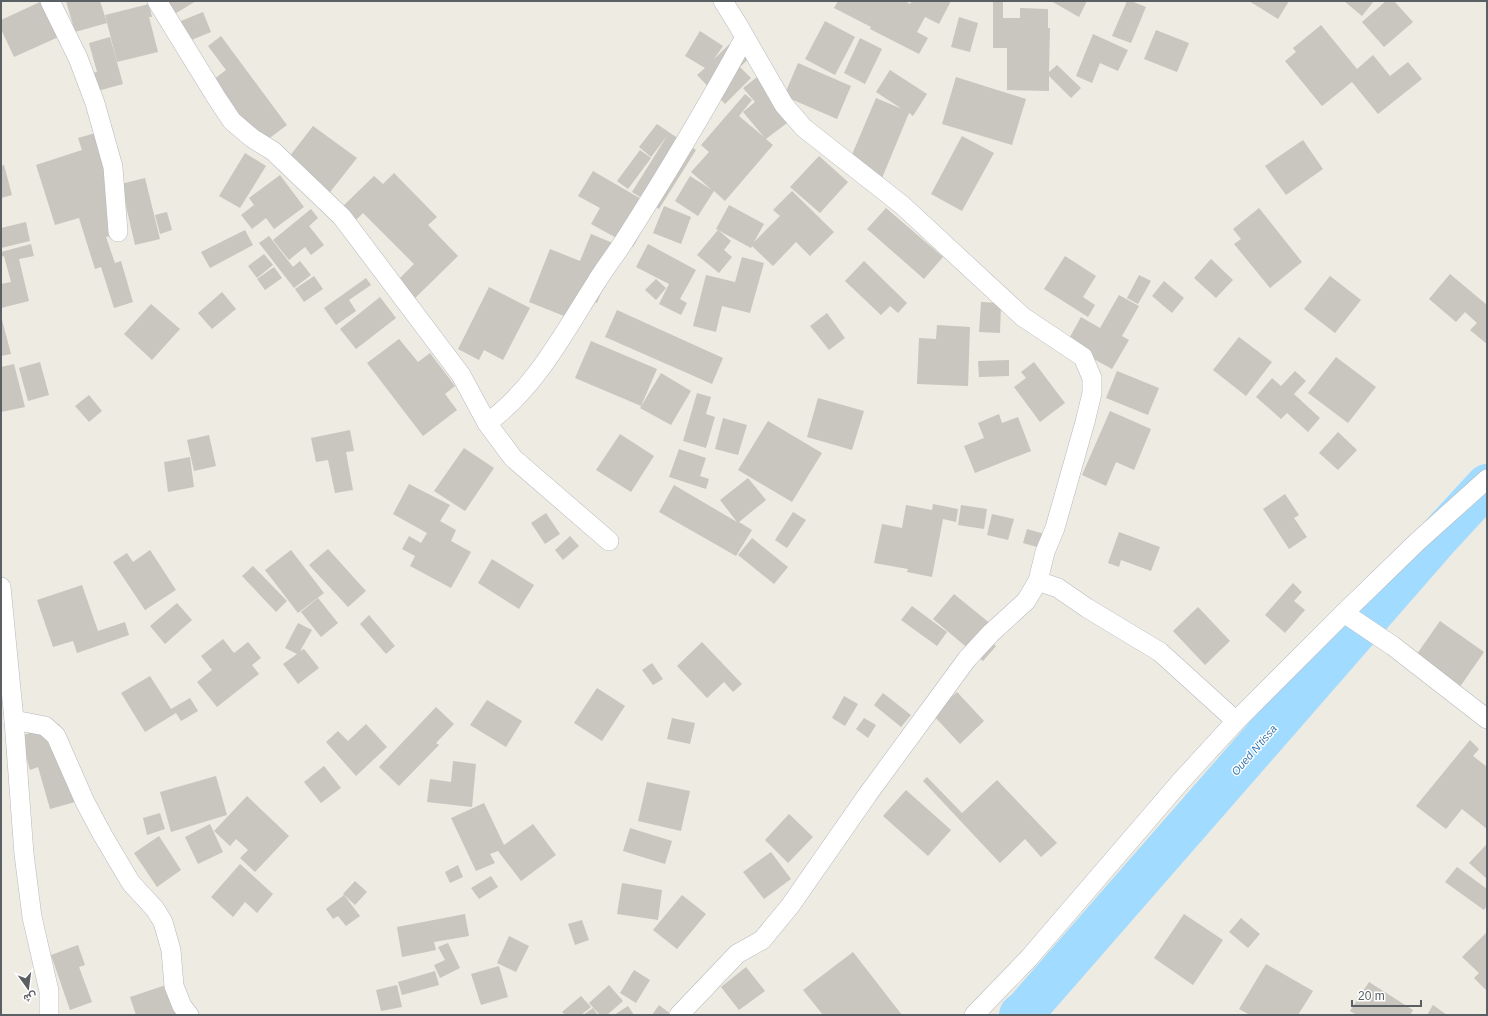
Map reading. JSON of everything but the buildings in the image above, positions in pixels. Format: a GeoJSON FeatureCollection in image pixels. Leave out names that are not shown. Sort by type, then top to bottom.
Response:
{"type":"FeatureCollection","features":[{"type":"Feature","properties":{"kind":"street"},"geometry":{"type":"LineString","coordinates":[[50,1],[78,58],[95,104],[113,167],[118,232]]}},
{"type":"Feature","properties":{"kind":"street"},"geometry":{"type":"LineString","coordinates":[[157,1],[232,121],[252,138],[273,151],[342,217],[461,375],[486,423],[513,458],[609,541]]}},
{"type":"Feature","properties":{"kind":"street"},"geometry":{"type":"LineString","coordinates":[[680,1015],[737,954],[762,940],[771,931],[910,735],[967,658],[991,633],[1026,601],[1038,581],[1045,552],[1055,528],[1081,438],[1092,393],[1092,378],[1082,357],[1022,317],[902,205],[804,128],[784,105],[723,1]]}},
{"type":"Feature","properties":{"kind":"street"},"geometry":{"type":"LineString","coordinates":[[486,423],[513,402],[524,390],[562,337],[663,179],[717,88],[744,37]]}},
{"type":"Feature","properties":{"kind":"street"},"geometry":{"type":"LineString","coordinates":[[974,1015],[1029,958],[1182,781],[1236,721],[1417,542],[1487,478]]}},
{"type":"Feature","properties":{"kind":"street"},"geometry":{"type":"LineString","coordinates":[[1038,581],[1058,588],[1087,608],[1160,652],[1236,721]]}},
{"type":"Feature","properties":{"kind":"street"},"geometry":{"type":"LineString","coordinates":[[1,587],[14,720],[24,854],[32,918],[49,991],[49,1015]]}},
{"type":"Feature","properties":{"kind":"street"},"geometry":{"type":"LineString","coordinates":[[1344,613],[1393,646],[1487,719]]}},
{"type":"Feature","properties":{"kind":"street"},"geometry":{"type":"LineString","coordinates":[[14,720],[45,726],[56,736],[85,802],[102,834],[132,883],[163,922],[171,950],[174,986],[182,1006],[189,1015]]}},
{"type":"Feature","properties":{"kind":"waterway","name":"Oued N'tissa"},"geometry":{"type":"LineString","coordinates":[[1020,1015],[1026,1010],[1438,538],[1487,485]]}}]}
